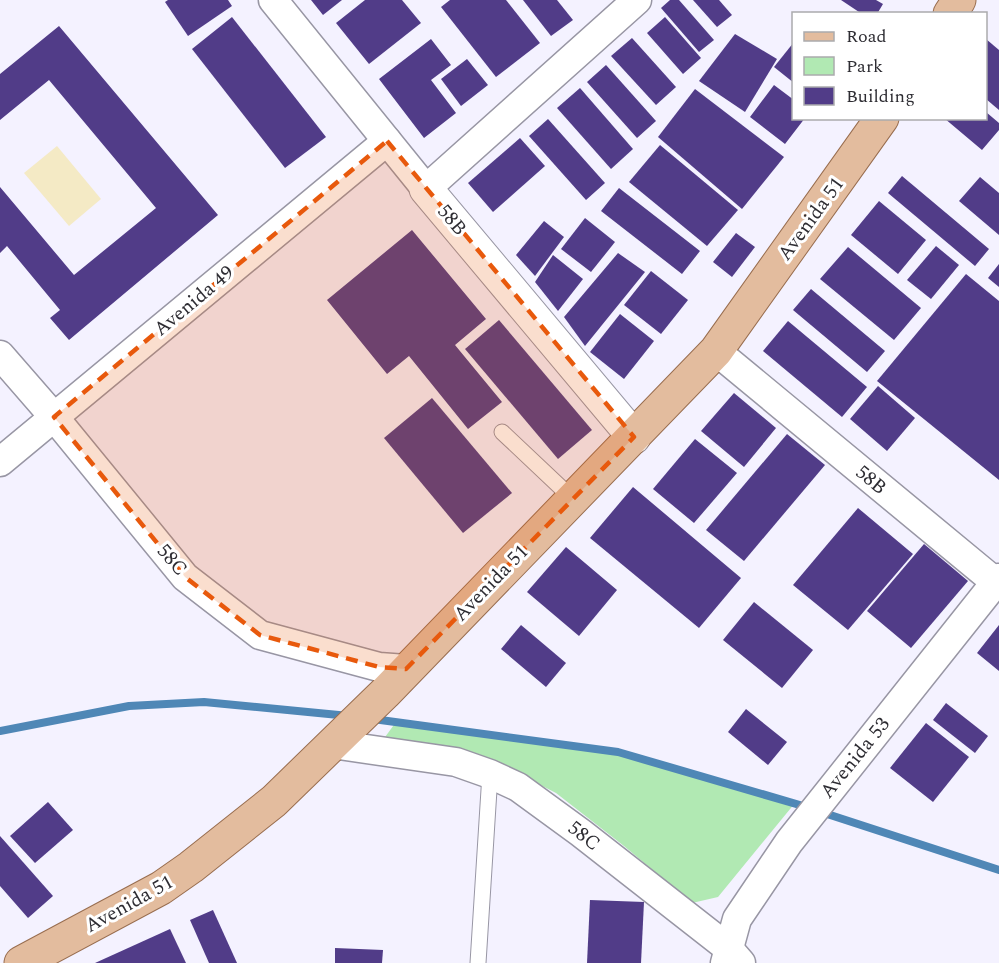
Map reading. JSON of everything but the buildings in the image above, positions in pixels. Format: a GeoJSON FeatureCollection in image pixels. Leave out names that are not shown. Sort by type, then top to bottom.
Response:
{"type":"FeatureCollection","features":[{"type":"Feature","properties":{"kind":"main road","name":"Avenida 51"},"geometry":{"type":"LineString","coordinates":[[21,963],[162,888],[191,867],[274,801],[385,693],[716,351],[881,120]]}},
{"type":"Feature","properties":{"kind":"street","name":"58B"},"geometry":{"type":"LineString","coordinates":[[273,0],[426,189],[634,437]]}},
{"type":"Feature","properties":{"kind":"street"},"geometry":{"type":"LineString","coordinates":[[426,189],[638,0]]}},
{"type":"Feature","properties":{"kind":"street","name":"Avenida 49"},"geometry":{"type":"LineString","coordinates":[[0,462],[387,141]]}},
{"type":"Feature","properties":{"kind":"street","name":"58B"},"geometry":{"type":"LineString","coordinates":[[716,351],[998,582]]}},
{"type":"Feature","properties":{"kind":"street","name":"58C"},"geometry":{"type":"LineString","coordinates":[[0,355],[185,577],[260,635],[379,667],[406,669]]}},
{"type":"Feature","properties":{"kind":"street","name":"Avenida 53"},"geometry":{"type":"LineString","coordinates":[[732,958],[737,919],[789,842],[826,793],[998,582]]}},
{"type":"Feature","properties":{"kind":"street","name":"58C"},"geometry":{"type":"LineString","coordinates":[[332,744],[456,762],[490,774],[518,788],[547,807],[732,958]]}},
{"type":"Feature","properties":{"kind":"lane"},"geometry":{"type":"LineString","coordinates":[[502,432],[573,499]]}},
{"type":"Feature","properties":{"kind":"lane"},"geometry":{"type":"LineString","coordinates":[[478,963],[490,774]]}},
{"type":"Feature","properties":{"kind":"highlighted area"},"geometry":{"type":"Polygon","coordinates":[[[387,141],[634,437],[406,669],[379,667],[260,635],[185,577],[54,417],[387,141]]]}},
{"type":"Feature","properties":{"kind":"green space"},"geometry":{"type":"Polygon","coordinates":[[[396,722],[618,752],[795,803],[718,897],[692,903],[556,793],[521,775],[380,744],[396,722]]]}},
{"type":"Feature","properties":{"kind":"sand"},"geometry":{"type":"Polygon","coordinates":[[[57,146],[101,199],[69,226],[24,173],[57,146]]]}},
{"type":"Feature","properties":{"kind":"waterway"},"geometry":{"type":"LineString","coordinates":[[0,731],[129,706],[204,702],[349,716]]}},
{"type":"Feature","properties":{"kind":"waterway"},"geometry":{"type":"LineString","coordinates":[[373,719],[618,752],[810,808]]}},
{"type":"Feature","properties":{"kind":"waterway"},"geometry":{"type":"LineString","coordinates":[[821,812],[999,870]]}}]}
